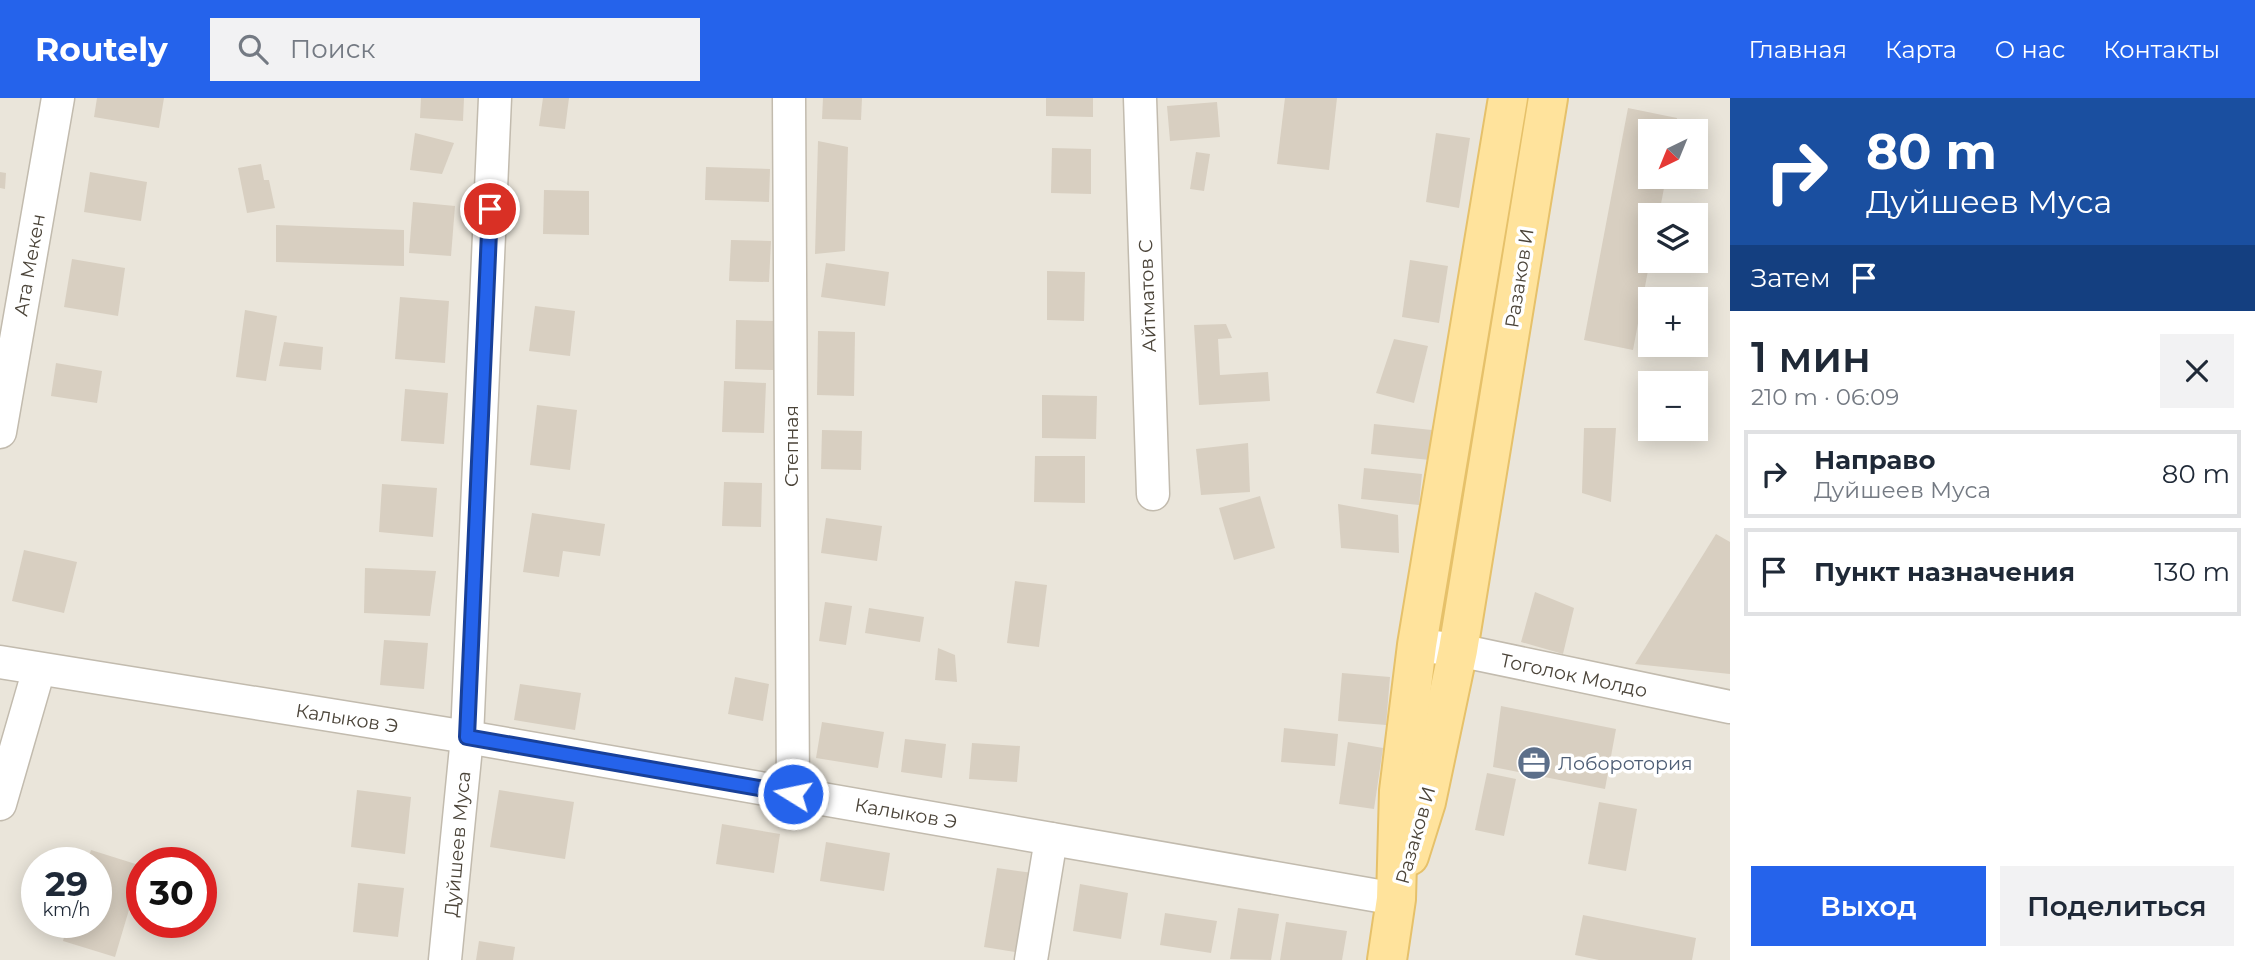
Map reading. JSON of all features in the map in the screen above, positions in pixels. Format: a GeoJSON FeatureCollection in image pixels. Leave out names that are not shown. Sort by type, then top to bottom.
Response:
{"type":"FeatureCollection","features":[{"type":"Feature","properties":{"kind":"main road","name":"Разаков И"},"geometry":{"type":"LineString","coordinates":[[1396,898],[1399,791],[1417,645],[1508,98]]}},
{"type":"Feature","properties":{"kind":"main road","name":"Разаков И"},"geometry":{"type":"LineString","coordinates":[[1396,898],[1426,802],[1458,650],[1548,98]]}},
{"type":"Feature","properties":{"kind":"main road"},"geometry":{"type":"LineString","coordinates":[[1387,960],[1396,898]]}},
{"type":"Feature","properties":{"kind":"street","name":"Ата Мекен"},"geometry":{"type":"LineString","coordinates":[[0,432],[58,98]]}},
{"type":"Feature","properties":{"kind":"street","name":"Дуйшеев Муса"},"geometry":{"type":"LineString","coordinates":[[445,960],[467,737],[495,98]]}},
{"type":"Feature","properties":{"kind":"street","name":"Степная"},"geometry":{"type":"LineString","coordinates":[[789,98],[793,794]]}},
{"type":"Feature","properties":{"kind":"street","name":"Айтматов С"},"geometry":{"type":"LineString","coordinates":[[1140,98],[1153,494]]}},
{"type":"Feature","properties":{"kind":"street","name":"Тоголок Молдо"},"geometry":{"type":"LineString","coordinates":[[1417,645],[1458,650],[1730,707]]}},
{"type":"Feature","properties":{"kind":"street","name":"Калыков Э"},"geometry":{"type":"LineString","coordinates":[[0,662],[467,737],[1396,898]]}},
{"type":"Feature","properties":{"kind":"street"},"geometry":{"type":"LineString","coordinates":[[0,804],[39,669]]}},
{"type":"Feature","properties":{"kind":"street"},"geometry":{"type":"LineString","coordinates":[[1031,960],[1051,839]]}},
{"type":"Feature","properties":{"kind":"shaded area"},"geometry":{"type":"Polygon","coordinates":[[[0,98],[1730,98],[1730,960],[0,960],[0,98]]]}},
{"type":"Feature","properties":{"kind":"building"},"geometry":{"type":"Polygon","coordinates":[[[97,98],[164,98],[159,128],[94,117],[97,98]]]}},
{"type":"Feature","properties":{"kind":"building"},"geometry":{"type":"Polygon","coordinates":[[[421,98],[464,98],[463,121],[420,118],[421,98]]]}},
{"type":"Feature","properties":{"kind":"building"},"geometry":{"type":"Polygon","coordinates":[[[543,98],[569,98],[565,129],[539,126],[543,98]]]}},
{"type":"Feature","properties":{"kind":"building"},"geometry":{"type":"Polygon","coordinates":[[[823,98],[862,98],[861,120],[822,119],[823,98]]]}},
{"type":"Feature","properties":{"kind":"building"},"geometry":{"type":"Polygon","coordinates":[[[1046,98],[1093,98],[1093,117],[1046,116],[1046,98]]]}},
{"type":"Feature","properties":{"kind":"building"},"geometry":{"type":"Polygon","coordinates":[[[1285,98],[1337,98],[1329,170],[1277,164],[1285,98]]]}},
{"type":"Feature","properties":{"kind":"building"},"geometry":{"type":"Polygon","coordinates":[[[1217,102],[1220,137],[1170,141],[1167,106],[1217,102]]]}},
{"type":"Feature","properties":{"kind":"building"},"geometry":{"type":"Polygon","coordinates":[[[1628,108],[1677,118],[1638,119],[1638,189],[1664,189],[1661,203],[1638,203],[1638,273],[1648,273],[1645,287],[1638,287],[1638,324],[1633,350],[1584,340],[1628,108]]]}},
{"type":"Feature","properties":{"kind":"building"},"geometry":{"type":"Polygon","coordinates":[[[415,133],[454,143],[442,174],[410,170],[415,133]]]}},
{"type":"Feature","properties":{"kind":"building"},"geometry":{"type":"Polygon","coordinates":[[[1436,133],[1470,138],[1459,208],[1426,202],[1436,133]]]}},
{"type":"Feature","properties":{"kind":"building"},"geometry":{"type":"Polygon","coordinates":[[[818,141],[848,147],[845,251],[815,254],[818,141]]]}},
{"type":"Feature","properties":{"kind":"building"},"geometry":{"type":"Polygon","coordinates":[[[1052,148],[1091,149],[1091,194],[1051,193],[1052,148]]]}},
{"type":"Feature","properties":{"kind":"building"},"geometry":{"type":"Polygon","coordinates":[[[1196,152],[1210,154],[1204,191],[1190,189],[1196,152]]]}},
{"type":"Feature","properties":{"kind":"building"},"geometry":{"type":"Polygon","coordinates":[[[261,164],[264,180],[269,180],[275,208],[247,213],[238,168],[261,164]]]}},
{"type":"Feature","properties":{"kind":"building"},"geometry":{"type":"Polygon","coordinates":[[[706,167],[770,169],[769,202],[705,200],[706,167]]]}},
{"type":"Feature","properties":{"kind":"building"},"geometry":{"type":"Polygon","coordinates":[[[0,172],[6,173],[5,189],[0,188],[0,172]]]}},
{"type":"Feature","properties":{"kind":"building"},"geometry":{"type":"Polygon","coordinates":[[[90,172],[147,182],[141,221],[84,212],[90,172]]]}},
{"type":"Feature","properties":{"kind":"building"},"geometry":{"type":"Polygon","coordinates":[[[544,190],[589,191],[589,235],[543,234],[544,190]]]}},
{"type":"Feature","properties":{"kind":"building"},"geometry":{"type":"Polygon","coordinates":[[[413,202],[455,206],[451,256],[409,253],[413,202]]]}},
{"type":"Feature","properties":{"kind":"building"},"geometry":{"type":"Polygon","coordinates":[[[276,225],[404,230],[404,266],[276,262],[276,225]]]}},
{"type":"Feature","properties":{"kind":"building"},"geometry":{"type":"Polygon","coordinates":[[[731,240],[771,241],[769,282],[729,281],[731,240]]]}},
{"type":"Feature","properties":{"kind":"building"},"geometry":{"type":"Polygon","coordinates":[[[72,259],[125,268],[118,316],[64,307],[72,259]]]}},
{"type":"Feature","properties":{"kind":"building"},"geometry":{"type":"Polygon","coordinates":[[[1410,260],[1448,266],[1439,323],[1402,317],[1410,260]]]}},
{"type":"Feature","properties":{"kind":"building"},"geometry":{"type":"Polygon","coordinates":[[[826,263],[889,272],[885,306],[821,297],[826,263]]]}},
{"type":"Feature","properties":{"kind":"building"},"geometry":{"type":"Polygon","coordinates":[[[1047,271],[1085,272],[1084,321],[1047,320],[1047,271]]]}},
{"type":"Feature","properties":{"kind":"building"},"geometry":{"type":"Polygon","coordinates":[[[400,297],[449,301],[445,363],[395,359],[400,297]]]}},
{"type":"Feature","properties":{"kind":"building"},"geometry":{"type":"Polygon","coordinates":[[[535,306],[575,311],[570,356],[529,351],[535,306]]]}},
{"type":"Feature","properties":{"kind":"building"},"geometry":{"type":"Polygon","coordinates":[[[245,310],[277,316],[266,381],[236,377],[245,310]]]}},
{"type":"Feature","properties":{"kind":"building"},"geometry":{"type":"Polygon","coordinates":[[[736,320],[775,321],[773,370],[735,369],[736,320]]]}},
{"type":"Feature","properties":{"kind":"building"},"geometry":{"type":"Polygon","coordinates":[[[1226,324],[1232,338],[1218,339],[1220,375],[1268,372],[1270,401],[1199,405],[1194,325],[1226,324]]]}},
{"type":"Feature","properties":{"kind":"building"},"geometry":{"type":"Polygon","coordinates":[[[818,331],[855,332],[854,396],[817,395],[818,331]]]}},
{"type":"Feature","properties":{"kind":"building"},"geometry":{"type":"Polygon","coordinates":[[[1394,339],[1428,346],[1414,403],[1376,393],[1394,339]]]}},
{"type":"Feature","properties":{"kind":"building"},"geometry":{"type":"Polygon","coordinates":[[[284,342],[323,347],[321,370],[279,366],[284,342]]]}},
{"type":"Feature","properties":{"kind":"building"},"geometry":{"type":"Polygon","coordinates":[[[56,363],[102,371],[97,403],[51,396],[56,363]]]}},
{"type":"Feature","properties":{"kind":"building"},"geometry":{"type":"Polygon","coordinates":[[[724,381],[766,383],[764,433],[722,432],[724,381]]]}},
{"type":"Feature","properties":{"kind":"building"},"geometry":{"type":"Polygon","coordinates":[[[405,389],[448,393],[444,444],[401,441],[405,389]]]}},
{"type":"Feature","properties":{"kind":"building"},"geometry":{"type":"Polygon","coordinates":[[[1042,395],[1097,396],[1096,439],[1042,438],[1042,395]]]}},
{"type":"Feature","properties":{"kind":"building"},"geometry":{"type":"Polygon","coordinates":[[[537,405],[577,410],[570,470],[530,465],[537,405]]]}},
{"type":"Feature","properties":{"kind":"building"},"geometry":{"type":"Polygon","coordinates":[[[1374,424],[1432,430],[1430,460],[1371,454],[1374,424]]]}},
{"type":"Feature","properties":{"kind":"building"},"geometry":{"type":"Polygon","coordinates":[[[1584,428],[1616,428],[1611,502],[1582,493],[1584,428]]]}},
{"type":"Feature","properties":{"kind":"building"},"geometry":{"type":"Polygon","coordinates":[[[822,430],[862,431],[861,470],[821,469],[822,430]]]}},
{"type":"Feature","properties":{"kind":"building"},"geometry":{"type":"Polygon","coordinates":[[[1248,443],[1250,492],[1201,495],[1196,449],[1248,443]]]}},
{"type":"Feature","properties":{"kind":"building"},"geometry":{"type":"Polygon","coordinates":[[[1035,456],[1085,456],[1085,503],[1034,502],[1035,456]]]}},
{"type":"Feature","properties":{"kind":"building"},"geometry":{"type":"Polygon","coordinates":[[[1364,468],[1422,474],[1419,505],[1361,499],[1364,468]]]}},
{"type":"Feature","properties":{"kind":"building"},"geometry":{"type":"Polygon","coordinates":[[[724,482],[762,483],[761,527],[722,526],[724,482]]]}},
{"type":"Feature","properties":{"kind":"building"},"geometry":{"type":"Polygon","coordinates":[[[382,484],[437,488],[433,537],[379,532],[382,484]]]}},
{"type":"Feature","properties":{"kind":"building"},"geometry":{"type":"Polygon","coordinates":[[[1260,496],[1275,548],[1234,560],[1219,508],[1260,496]]]}},
{"type":"Feature","properties":{"kind":"building"},"geometry":{"type":"Polygon","coordinates":[[[1338,504],[1398,515],[1399,553],[1341,548],[1338,504]]]}},
{"type":"Feature","properties":{"kind":"building"},"geometry":{"type":"Polygon","coordinates":[[[532,513],[605,524],[600,556],[563,551],[559,577],[523,572],[532,513]]]}},
{"type":"Feature","properties":{"kind":"building"},"geometry":{"type":"Polygon","coordinates":[[[826,518],[882,526],[877,561],[821,553],[826,518]]]}},
{"type":"Feature","properties":{"kind":"building"},"geometry":{"type":"Polygon","coordinates":[[[1716,534],[1730,542],[1730,674],[1635,664],[1716,534]]]}},
{"type":"Feature","properties":{"kind":"building"},"geometry":{"type":"Polygon","coordinates":[[[24,550],[77,562],[64,613],[12,601],[24,550]]]}},
{"type":"Feature","properties":{"kind":"building"},"geometry":{"type":"Polygon","coordinates":[[[365,568],[436,571],[430,616],[364,613],[365,568]]]}},
{"type":"Feature","properties":{"kind":"building"},"geometry":{"type":"Polygon","coordinates":[[[1015,581],[1047,585],[1039,647],[1007,643],[1015,581]]]}},
{"type":"Feature","properties":{"kind":"building"},"geometry":{"type":"Polygon","coordinates":[[[1535,592],[1574,608],[1563,654],[1521,642],[1535,592]]]}},
{"type":"Feature","properties":{"kind":"building"},"geometry":{"type":"Polygon","coordinates":[[[825,602],[852,606],[846,645],[819,641],[825,602]]]}},
{"type":"Feature","properties":{"kind":"building"},"geometry":{"type":"Polygon","coordinates":[[[869,608],[924,617],[920,642],[865,633],[869,608]]]}},
{"type":"Feature","properties":{"kind":"building"},"geometry":{"type":"Polygon","coordinates":[[[384,640],[428,643],[424,689],[380,685],[384,640]]]}},
{"type":"Feature","properties":{"kind":"building"},"geometry":{"type":"Polygon","coordinates":[[[938,648],[955,655],[957,682],[935,680],[938,648]]]}},
{"type":"Feature","properties":{"kind":"building"},"geometry":{"type":"Polygon","coordinates":[[[1342,673],[1390,677],[1386,725],[1338,721],[1342,673]]]}},
{"type":"Feature","properties":{"kind":"building"},"geometry":{"type":"Polygon","coordinates":[[[735,677],[769,684],[763,721],[728,714],[735,677]]]}},
{"type":"Feature","properties":{"kind":"building"},"geometry":{"type":"Polygon","coordinates":[[[520,684],[581,693],[575,730],[514,720],[520,684]]]}},
{"type":"Feature","properties":{"kind":"building"},"geometry":{"type":"Polygon","coordinates":[[[1501,706],[1616,729],[1605,789],[1493,767],[1501,706]]]}},
{"type":"Feature","properties":{"kind":"building"},"geometry":{"type":"Polygon","coordinates":[[[822,722],[884,732],[878,768],[816,758],[822,722]]]}},
{"type":"Feature","properties":{"kind":"building"},"geometry":{"type":"Polygon","coordinates":[[[1284,728],[1338,734],[1335,766],[1281,762],[1284,728]]]}},
{"type":"Feature","properties":{"kind":"building"},"geometry":{"type":"Polygon","coordinates":[[[905,739],[946,744],[942,778],[901,772],[905,739]]]}},
{"type":"Feature","properties":{"kind":"building"},"geometry":{"type":"Polygon","coordinates":[[[1348,742],[1383,748],[1374,809],[1339,804],[1348,742]]]}},
{"type":"Feature","properties":{"kind":"building"},"geometry":{"type":"Polygon","coordinates":[[[972,743],[1020,746],[1017,782],[969,779],[972,743]]]}},
{"type":"Feature","properties":{"kind":"building"},"geometry":{"type":"Polygon","coordinates":[[[1487,773],[1516,779],[1504,836],[1475,830],[1487,773]]]}},
{"type":"Feature","properties":{"kind":"building"},"geometry":{"type":"Polygon","coordinates":[[[357,790],[411,797],[405,854],[351,847],[357,790]]]}},
{"type":"Feature","properties":{"kind":"building"},"geometry":{"type":"Polygon","coordinates":[[[499,790],[574,802],[565,859],[490,847],[499,790]]]}},
{"type":"Feature","properties":{"kind":"building"},"geometry":{"type":"Polygon","coordinates":[[[1599,802],[1637,809],[1626,871],[1588,864],[1599,802]]]}},
{"type":"Feature","properties":{"kind":"building"},"geometry":{"type":"Polygon","coordinates":[[[722,824],[780,834],[774,873],[716,864],[722,824]]]}},
{"type":"Feature","properties":{"kind":"building"},"geometry":{"type":"Polygon","coordinates":[[[826,842],[890,853],[884,891],[820,881],[826,842]]]}},
{"type":"Feature","properties":{"kind":"building"},"geometry":{"type":"Polygon","coordinates":[[[112,857],[126,861],[126,920],[115,957],[63,941],[64,938],[112,938],[112,857]]]}},
{"type":"Feature","properties":{"kind":"building"},"geometry":{"type":"Polygon","coordinates":[[[997,868],[1033,873],[1021,953],[984,947],[997,868]]]}},
{"type":"Feature","properties":{"kind":"building"},"geometry":{"type":"Polygon","coordinates":[[[358,883],[404,888],[398,937],[353,932],[358,883]]]}},
{"type":"Feature","properties":{"kind":"building"},"geometry":{"type":"Polygon","coordinates":[[[1080,884],[1128,893],[1121,939],[1073,931],[1080,884]]]}},
{"type":"Feature","properties":{"kind":"building"},"geometry":{"type":"Polygon","coordinates":[[[1238,908],[1279,914],[1271,960],[1230,959],[1238,908]]]}},
{"type":"Feature","properties":{"kind":"building"},"geometry":{"type":"Polygon","coordinates":[[[1165,913],[1217,921],[1211,953],[1160,945],[1165,913]]]}},
{"type":"Feature","properties":{"kind":"building"},"geometry":{"type":"Polygon","coordinates":[[[1583,915],[1696,938],[1692,960],[1599,960],[1575,955],[1583,915]]]}},
{"type":"Feature","properties":{"kind":"building"},"geometry":{"type":"Polygon","coordinates":[[[1286,922],[1347,931],[1342,960],[1280,960],[1286,922]]]}},
{"type":"Feature","properties":{"kind":"building"},"geometry":{"type":"Polygon","coordinates":[[[479,941],[515,947],[513,960],[476,960],[479,941]]]}},
{"type":"Feature","properties":{"kind":"place","name":"Лоборотория"},"geometry":{"type":"Point","coordinates":[1534,763]}},
{"type":"Feature","properties":{"kind":"route"},"geometry":{"type":"LineString","coordinates":[[490,209],[467,737],[793,794]]}}]}
